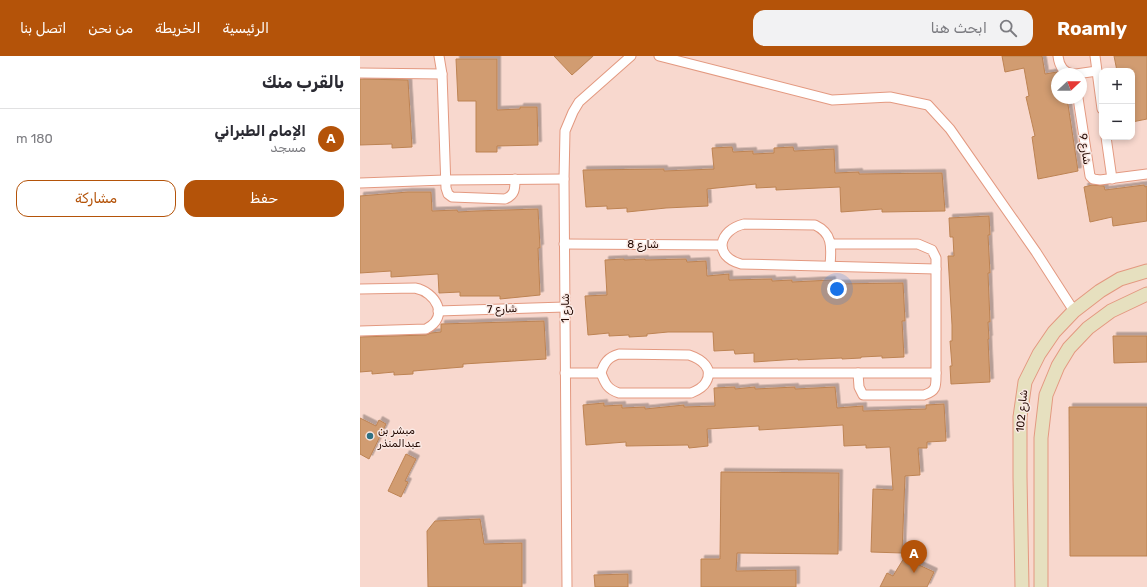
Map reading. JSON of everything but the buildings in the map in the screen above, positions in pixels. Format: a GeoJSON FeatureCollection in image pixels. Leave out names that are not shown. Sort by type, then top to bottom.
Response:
{"type":"FeatureCollection","features":[{"type":"Feature","properties":{"kind":"street"},"geometry":{"type":"LineString","coordinates":[[439,56],[442,74],[445,180],[448,194],[452,197],[505,199],[511,196],[514,191],[515,179]]}},
{"type":"Feature","properties":{"kind":"street"},"geometry":{"type":"LineString","coordinates":[[659,56],[832,100],[890,97],[928,105],[950,129],[1036,252],[1074,311]]}},
{"type":"Feature","properties":{"kind":"street"},"geometry":{"type":"LineString","coordinates":[[1058,56],[1062,68]]}},
{"type":"Feature","properties":{"kind":"street"},"geometry":{"type":"LineString","coordinates":[[1095,56],[1101,104]]}},
{"type":"Feature","properties":{"kind":"street","name":"شارع 1"},"geometry":{"type":"LineString","coordinates":[[566,587],[564,244],[565,131],[579,102],[628,57]]}},
{"type":"Feature","properties":{"kind":"street"},"geometry":{"type":"LineString","coordinates":[[1087,72],[1097,71]]}},
{"type":"Feature","properties":{"kind":"street"},"geometry":{"type":"LineString","coordinates":[[360,73],[442,74]]}},
{"type":"Feature","properties":{"kind":"street","name":"شارع 9"},"geometry":{"type":"LineString","coordinates":[[1079,104],[1090,176],[1096,180],[1147,174]]}},
{"type":"Feature","properties":{"kind":"street","name":"شارع 9"},"geometry":{"type":"LineString","coordinates":[[1106,140],[1112,179]]}},
{"type":"Feature","properties":{"kind":"street"},"geometry":{"type":"LineString","coordinates":[[360,182],[564,179]]}},
{"type":"Feature","properties":{"kind":"street"},"geometry":{"type":"LineString","coordinates":[[830,266],[831,244],[827,234],[822,228],[816,225],[744,224],[736,226],[728,232],[723,238],[721,245],[728,258],[741,264],[936,269]]}},
{"type":"Feature","properties":{"kind":"street","name":"شارع 8"},"geometry":{"type":"LineString","coordinates":[[564,244],[721,245]]}},
{"type":"Feature","properties":{"kind":"street"},"geometry":{"type":"LineString","coordinates":[[831,244],[918,244],[932,250],[936,258],[936,385],[934,390],[924,395],[863,395],[860,390],[858,373]]}},
{"type":"Feature","properties":{"kind":"street","name":"شارع 102"},"geometry":{"type":"LineString","coordinates":[[1022,587],[1020,417],[1025,382],[1039,354],[1054,332],[1074,311],[1100,291],[1120,279],[1147,271]]}},
{"type":"Feature","properties":{"kind":"street"},"geometry":{"type":"LineString","coordinates":[[360,289],[421,289],[429,293],[434,298],[437,303],[438,311],[438,319],[434,325],[426,329],[360,331]]}},
{"type":"Feature","properties":{"kind":"street","name":"شارع 102"},"geometry":{"type":"LineString","coordinates":[[1041,587],[1040,477],[1046,395],[1058,366],[1069,348],[1088,328],[1111,311],[1147,294]]}},
{"type":"Feature","properties":{"kind":"street","name":"شارع 7"},"geometry":{"type":"LineString","coordinates":[[438,311],[565,307]]}},
{"type":"Feature","properties":{"kind":"street"},"geometry":{"type":"LineString","coordinates":[[619,354],[689,355],[699,358],[705,363],[708,373],[706,383],[690,393],[619,393],[612,391],[607,386],[600,373],[608,359],[619,354]]}},
{"type":"Feature","properties":{"kind":"street"},"geometry":{"type":"LineString","coordinates":[[565,373],[600,373]]}},
{"type":"Feature","properties":{"kind":"street"},"geometry":{"type":"LineString","coordinates":[[708,373],[936,373]]}},
{"type":"Feature","properties":{"kind":"street"},"geometry":{"type":"LineString","coordinates":[[1020,477],[1030,472],[1040,477]]}},
{"type":"Feature","properties":{"kind":"place","name":"مبشر بن عبدالمنذر"},"geometry":{"type":"Point","coordinates":[370,436]}},
{"type":"Feature","properties":{"kind":"place","name":"الإمام الطبراني"},"geometry":{"type":"Point","coordinates":[914,573]}}]}
